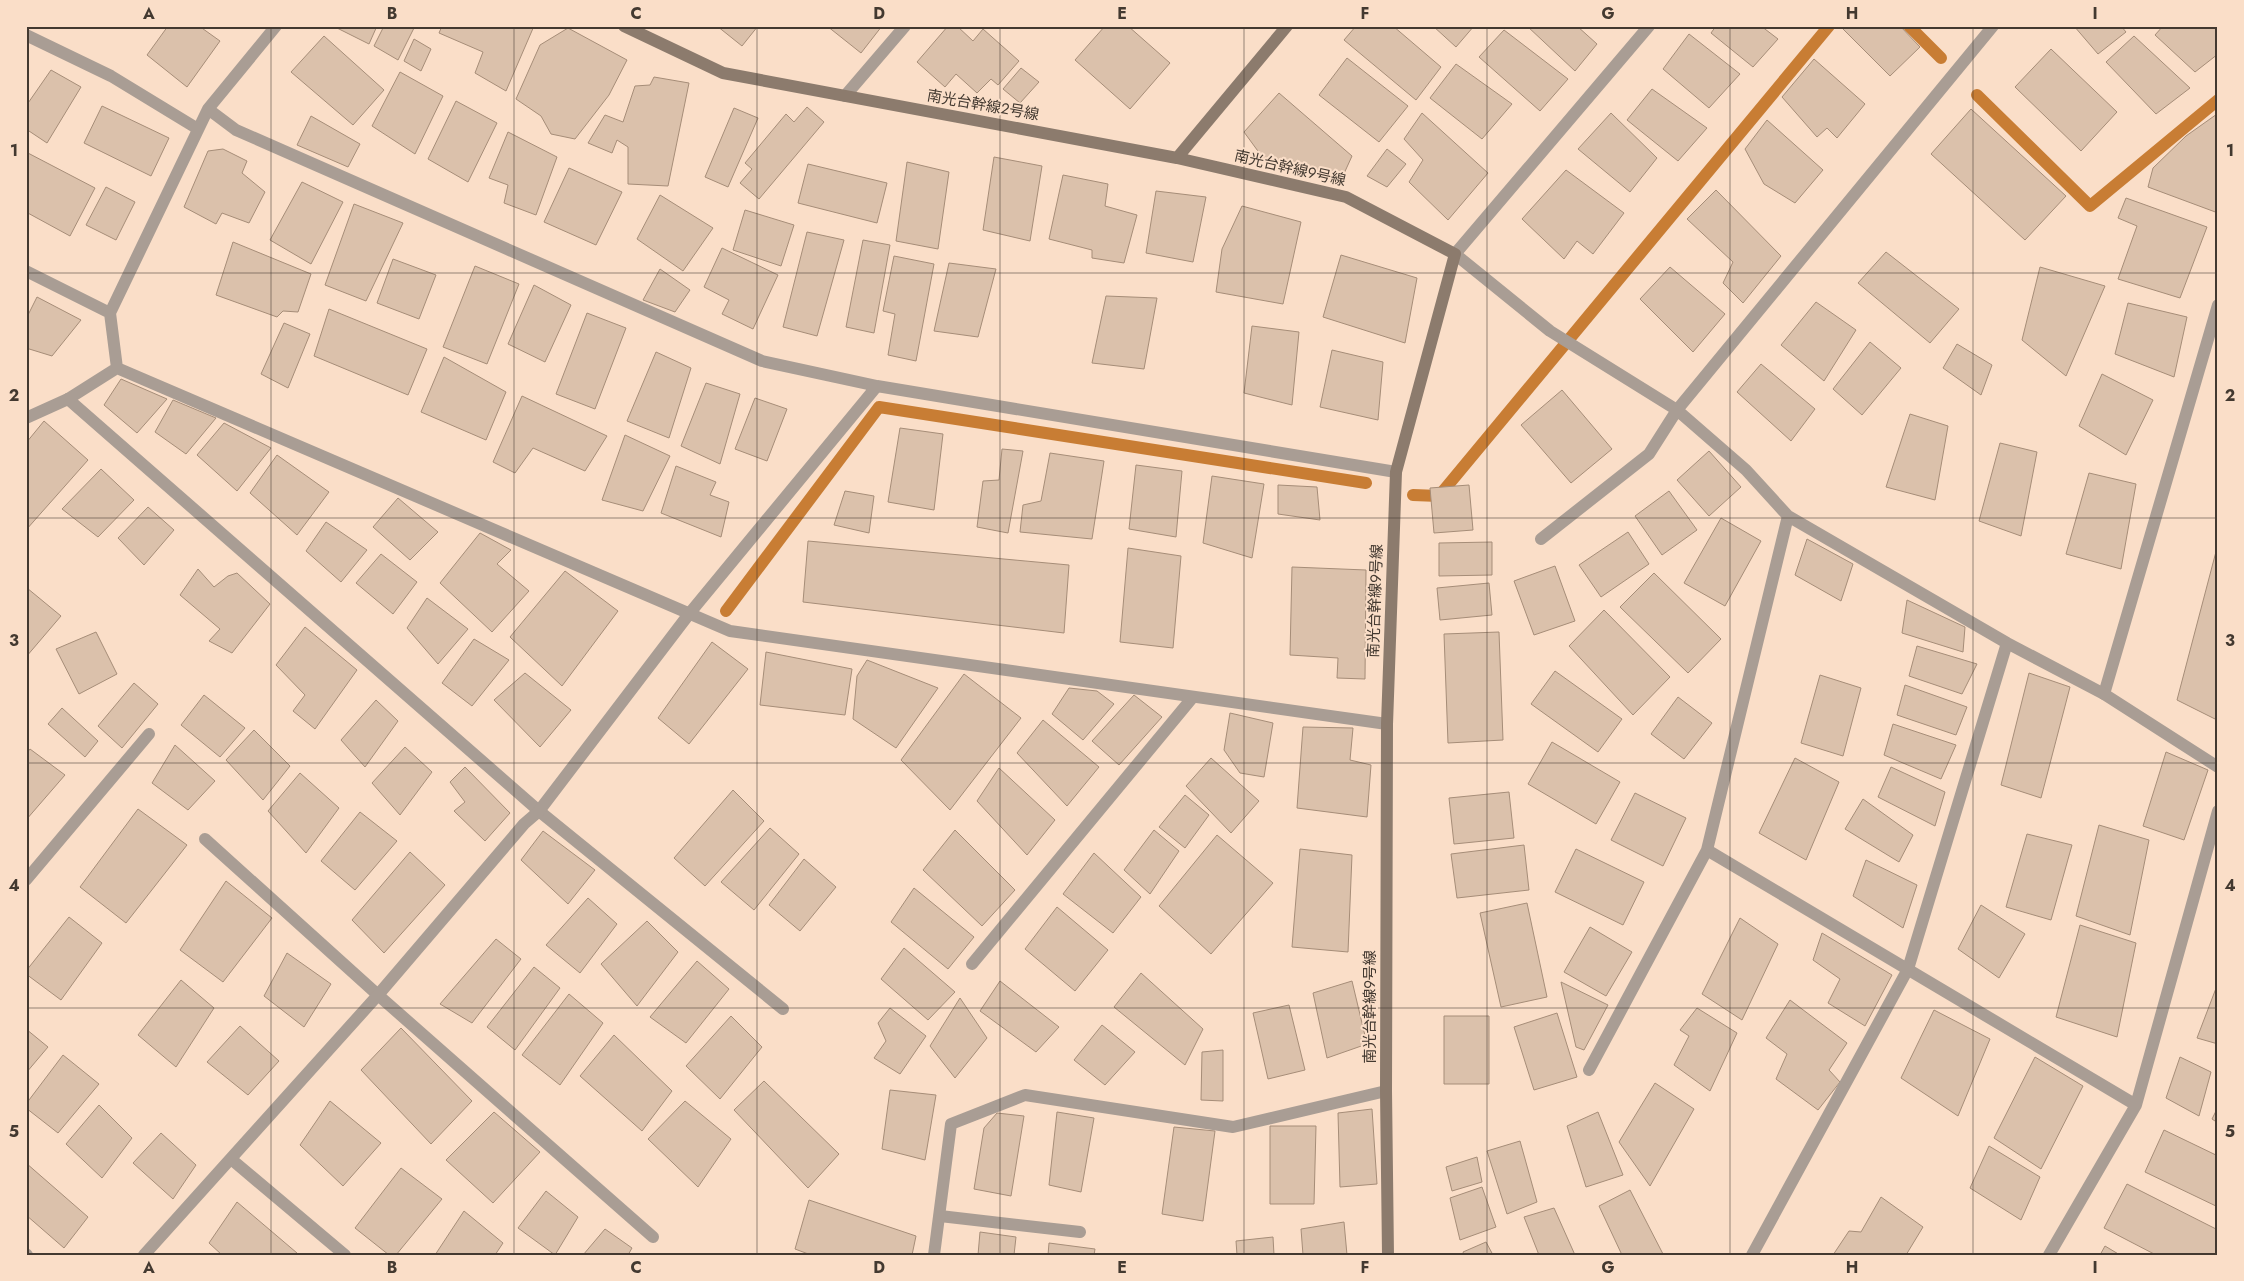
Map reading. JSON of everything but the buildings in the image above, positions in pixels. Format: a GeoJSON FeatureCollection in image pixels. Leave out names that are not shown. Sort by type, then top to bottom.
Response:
{"type":"FeatureCollection","features":[{"type":"Feature","properties":{"kind":"street"},"geometry":{"type":"LineString","coordinates":[[117,368],[110,313],[208,109],[276,26]]}},
{"type":"Feature","properties":{"kind":"street","name":"南光台幹線２号線"},"geometry":{"type":"LineString","coordinates":[[624,26],[723,73],[1177,158]]}},
{"type":"Feature","properties":{"kind":"street"},"geometry":{"type":"LineString","coordinates":[[845,96],[906,26]]}},
{"type":"Feature","properties":{"kind":"street"},"geometry":{"type":"LineString","coordinates":[[1177,158],[1287,26]]}},
{"type":"Feature","properties":{"kind":"street"},"geometry":{"type":"LineString","coordinates":[[1649,26],[1455,254],[1550,331],[1677,410],[1746,470],[1788,516],[2007,643],[2104,694],[2218,767]]}},
{"type":"Feature","properties":{"kind":"street"},"geometry":{"type":"LineString","coordinates":[[1541,539],[1649,454],[1677,410],[1993,26]]}},
{"type":"Feature","properties":{"kind":"street"},"geometry":{"type":"LineString","coordinates":[[26,35],[111,76],[198,129]]}},
{"type":"Feature","properties":{"kind":"street"},"geometry":{"type":"LineString","coordinates":[[208,109],[236,130],[762,361],[877,386],[1396,472]]}},
{"type":"Feature","properties":{"kind":"street","name":"南光台幹線９号線"},"geometry":{"type":"LineString","coordinates":[[1177,158],[1346,197],[1455,254],[1396,472],[1387,724],[1386,1091],[1388,1255]]}},
{"type":"Feature","properties":{"kind":"street"},"geometry":{"type":"LineString","coordinates":[[26,272],[110,313]]}},
{"type":"Feature","properties":{"kind":"street"},"geometry":{"type":"LineString","coordinates":[[2104,694],[2218,305]]}},
{"type":"Feature","properties":{"kind":"street"},"geometry":{"type":"LineString","coordinates":[[26,418],[68,399],[117,368]]}},
{"type":"Feature","properties":{"kind":"street"},"geometry":{"type":"LineString","coordinates":[[117,368],[730,631],[1387,724]]}},
{"type":"Feature","properties":{"kind":"street"},"geometry":{"type":"LineString","coordinates":[[144,1255],[378,995],[524,824],[539,811],[689,614],[877,386]]}},
{"type":"Feature","properties":{"kind":"street"},"geometry":{"type":"LineString","coordinates":[[68,399],[539,811],[783,1010]]}},
{"type":"Feature","properties":{"kind":"street"},"geometry":{"type":"LineString","coordinates":[[1589,1070],[1707,850],[1788,516]]}},
{"type":"Feature","properties":{"kind":"street"},"geometry":{"type":"LineString","coordinates":[[1752,1255],[1908,969],[2007,643]]}},
{"type":"Feature","properties":{"kind":"street"},"geometry":{"type":"LineString","coordinates":[[972,964],[1193,697]]}},
{"type":"Feature","properties":{"kind":"street"},"geometry":{"type":"LineString","coordinates":[[26,880],[149,734]]}},
{"type":"Feature","properties":{"kind":"street"},"geometry":{"type":"LineString","coordinates":[[2049,1255],[2136,1106],[2218,811]]}},
{"type":"Feature","properties":{"kind":"street"},"geometry":{"type":"LineString","coordinates":[[205,839],[378,995],[654,1237]]}},
{"type":"Feature","properties":{"kind":"street"},"geometry":{"type":"LineString","coordinates":[[1707,850],[2136,1106]]}},
{"type":"Feature","properties":{"kind":"street"},"geometry":{"type":"LineString","coordinates":[[934,1255],[951,1124],[1025,1095],[1233,1127],[1386,1091]]}},
{"type":"Feature","properties":{"kind":"street"},"geometry":{"type":"LineString","coordinates":[[231,1159],[345,1255]]}},
{"type":"Feature","properties":{"kind":"street"},"geometry":{"type":"LineString","coordinates":[[940,1216],[1080,1232]]}},
{"type":"Feature","properties":{"kind":"waterway"},"geometry":{"type":"LineString","coordinates":[[1413,495],[1439,496],[1829,26]]}},
{"type":"Feature","properties":{"kind":"waterway"},"geometry":{"type":"LineString","coordinates":[[1909,26],[1941,58]]}},
{"type":"Feature","properties":{"kind":"waterway"},"geometry":{"type":"LineString","coordinates":[[1977,95],[2090,206],[2218,100]]}},
{"type":"Feature","properties":{"kind":"waterway"},"geometry":{"type":"LineString","coordinates":[[726,611],[879,407],[1366,483]]}}]}
